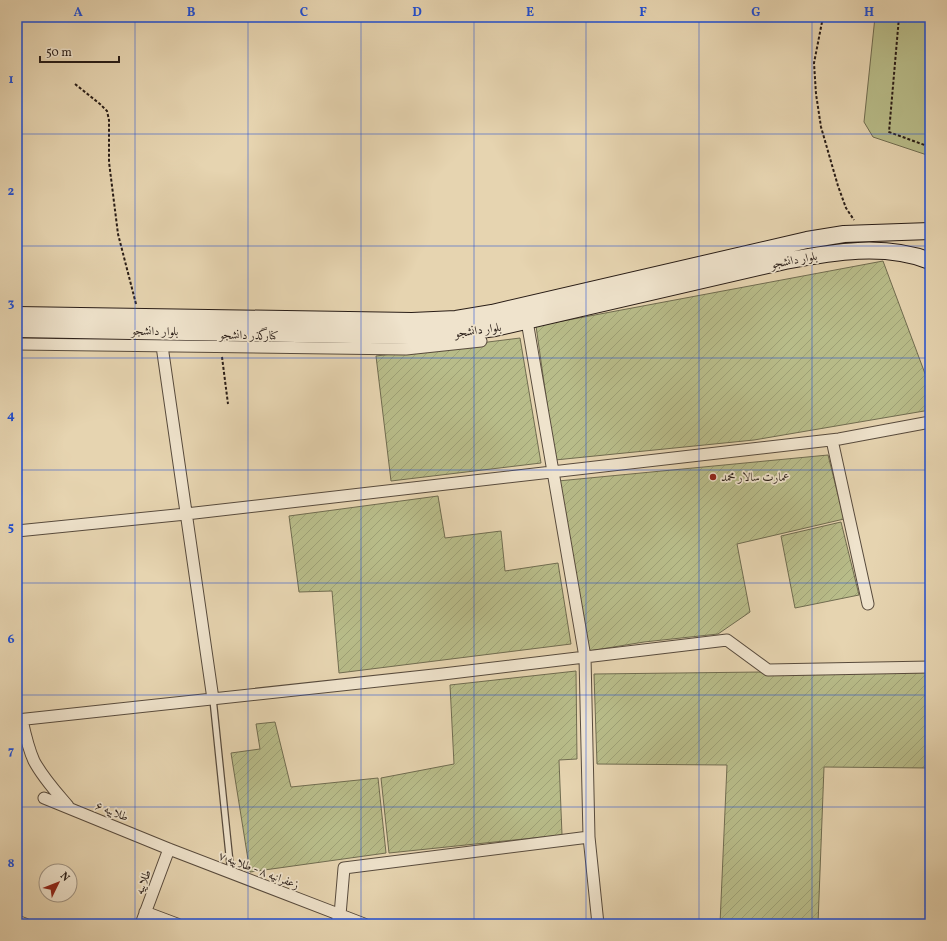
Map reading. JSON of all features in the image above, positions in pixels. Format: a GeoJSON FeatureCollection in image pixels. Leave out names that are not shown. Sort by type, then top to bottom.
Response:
{"type":"FeatureCollection","features":[{"type":"Feature","properties":{"kind":"main road","name":"بلوار دانشجو"},"geometry":{"type":"LineString","coordinates":[[17,315],[412,321],[456,319],[538,303],[782,245],[844,234],[930,231]]}},
{"type":"Feature","properties":{"kind":"main road","name":"بلوار دانشجو"},"geometry":{"type":"LineString","coordinates":[[17,329],[409,336],[458,333],[527,321],[786,261],[815,256],[879,250],[920,257],[930,261]]}},
{"type":"Feature","properties":{"kind":"street"},"geometry":{"type":"LineString","coordinates":[[527,321],[585,657],[589,837],[598,924]]}},
{"type":"Feature","properties":{"kind":"street","name":"کنارگذر دانشجو"},"geometry":{"type":"LineString","coordinates":[[17,344],[406,349],[481,341]]}},
{"type":"Feature","properties":{"kind":"street"},"geometry":{"type":"LineString","coordinates":[[162,346],[213,699]]}},
{"type":"Feature","properties":{"kind":"street"},"geometry":{"type":"LineString","coordinates":[[17,531],[186,514],[832,440],[930,422]]}},
{"type":"Feature","properties":{"kind":"street"},"geometry":{"type":"LineString","coordinates":[[832,440],[868,604]]}},
{"type":"Feature","properties":{"kind":"street"},"geometry":{"type":"LineString","coordinates":[[69,808],[34,762],[20,720],[435,675],[728,640],[768,670],[930,667]]}},
{"type":"Feature","properties":{"kind":"street","name":"طلاییه ۶"},"geometry":{"type":"LineString","coordinates":[[44,798],[169,849]]}},
{"type":"Feature","properties":{"kind":"street"},"geometry":{"type":"LineString","coordinates":[[338,919],[344,868],[589,837]]}},
{"type":"Feature","properties":{"kind":"street","name":"زعفرانیه ۸ - طلاییه ۷"},"geometry":{"type":"LineString","coordinates":[[169,849],[231,873],[338,919],[364,924]]}},
{"type":"Feature","properties":{"kind":"street","name":"طلاییه"},"geometry":{"type":"LineString","coordinates":[[141,924],[169,849]]}},
{"type":"Feature","properties":{"kind":"street"},"geometry":{"type":"LineString","coordinates":[[145,912],[177,924]]}},
{"type":"Feature","properties":{"kind":"street"},"geometry":{"type":"LineString","coordinates":[[17,921],[25,924]]}},
{"type":"Feature","properties":{"kind":"lane"},"geometry":{"type":"LineString","coordinates":[[213,699],[231,873]]}},
{"type":"Feature","properties":{"kind":"path"},"geometry":{"type":"LineString","coordinates":[[823,17],[814,63],[816,94],[822,127],[838,186],[846,208],[862,233]]}},
{"type":"Feature","properties":{"kind":"path"},"geometry":{"type":"LineString","coordinates":[[899,17],[889,132],[930,147]]}},
{"type":"Feature","properties":{"kind":"path"},"geometry":{"type":"LineString","coordinates":[[75,84],[107,111],[109,120],[108,162],[118,234],[134,292],[138,317]]}},
{"type":"Feature","properties":{"kind":"path"},"geometry":{"type":"LineString","coordinates":[[221,347],[228,404]]}},
{"type":"Feature","properties":{"kind":"green space"},"geometry":{"type":"Polygon","coordinates":[[[875,17],[930,17],[930,156],[873,137],[864,122],[875,17]]]}},
{"type":"Feature","properties":{"kind":"green space"},"geometry":{"type":"Polygon","coordinates":[[[883,261],[930,387],[930,410],[754,440],[555,460],[536,326],[883,261]]]}},
{"type":"Feature","properties":{"kind":"green space"},"geometry":{"type":"Polygon","coordinates":[[[520,338],[541,463],[391,481],[376,356],[520,338]]]}},
{"type":"Feature","properties":{"kind":"green space"},"geometry":{"type":"Polygon","coordinates":[[[828,455],[844,519],[737,544],[750,612],[718,634],[644,642],[589,651],[558,481],[828,455]]]}},
{"type":"Feature","properties":{"kind":"green space"},"geometry":{"type":"Polygon","coordinates":[[[438,496],[445,538],[501,531],[505,571],[558,563],[571,644],[339,673],[332,591],[299,592],[289,516],[438,496]]]}},
{"type":"Feature","properties":{"kind":"green space"},"geometry":{"type":"Polygon","coordinates":[[[841,522],[859,595],[795,608],[781,536],[841,522]]]}},
{"type":"Feature","properties":{"kind":"green space"},"geometry":{"type":"Polygon","coordinates":[[[930,670],[930,768],[824,767],[818,924],[720,924],[727,765],[597,764],[594,674],[930,670]]]}},
{"type":"Feature","properties":{"kind":"green space"},"geometry":{"type":"Polygon","coordinates":[[[576,671],[577,759],[559,760],[562,835],[389,853],[381,778],[454,764],[450,685],[576,671]]]}},
{"type":"Feature","properties":{"kind":"green space"},"geometry":{"type":"Polygon","coordinates":[[[275,722],[291,787],[378,778],[386,853],[250,872],[231,753],[260,749],[256,724],[275,722]]]}},
{"type":"Feature","properties":{"kind":"place","name":"عمارت سالار محمد"},"geometry":{"type":"Point","coordinates":[713,477]}}]}
